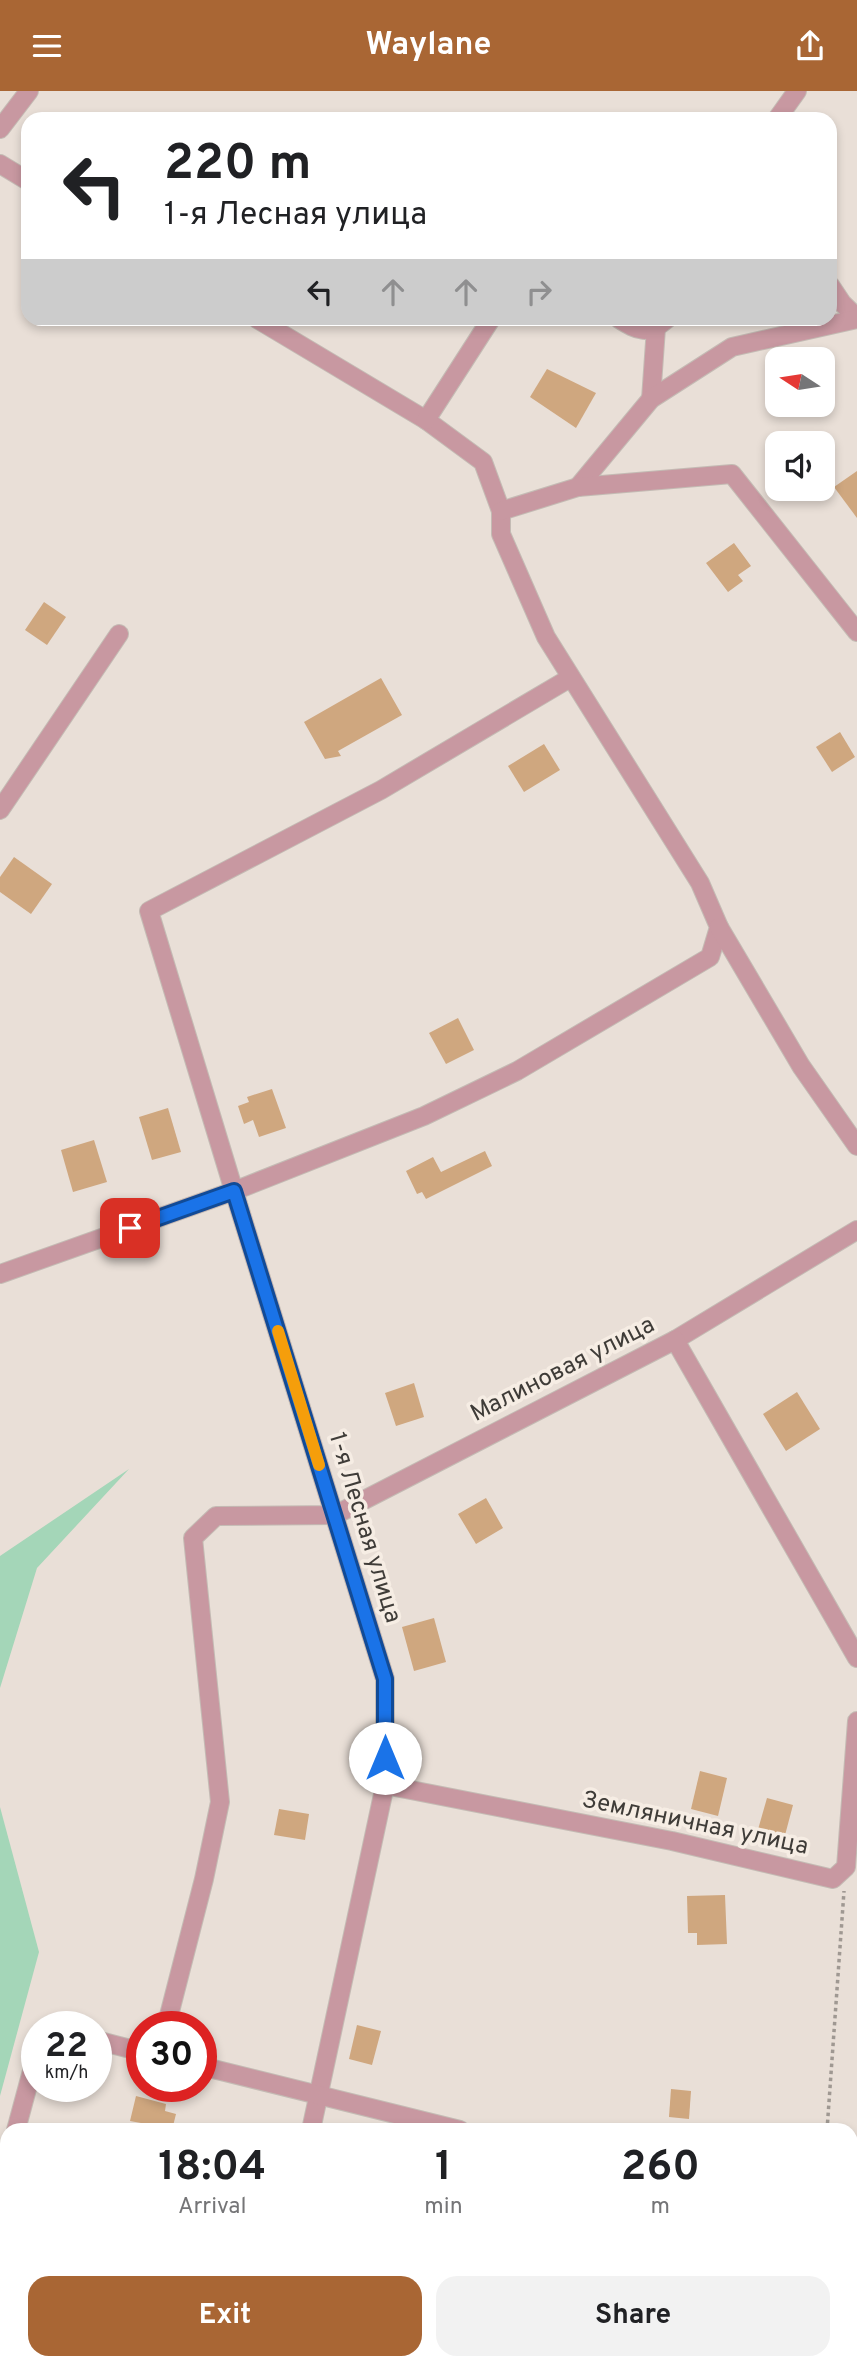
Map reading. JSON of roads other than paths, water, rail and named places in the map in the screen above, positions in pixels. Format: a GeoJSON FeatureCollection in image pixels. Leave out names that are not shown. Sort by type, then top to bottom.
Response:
{"type":"FeatureCollection","features":[{"type":"Feature","properties":{"kind":"street"},"geometry":{"type":"LineString","coordinates":[[0,129],[29,91]]}},
{"type":"Feature","properties":{"kind":"street"},"geometry":{"type":"LineString","coordinates":[[782,112],[797,91]]}},
{"type":"Feature","properties":{"kind":"street"},"geometry":{"type":"LineString","coordinates":[[0,164],[21,177]]}},
{"type":"Feature","properties":{"kind":"street"},"geometry":{"type":"LineString","coordinates":[[837,296],[857,318]]}},
{"type":"Feature","properties":{"kind":"street"},"geometry":{"type":"LineString","coordinates":[[837,323],[857,318]]}},
{"type":"Feature","properties":{"kind":"street"},"geometry":{"type":"LineString","coordinates":[[269,326],[426,420],[483,462],[501,510],[501,534],[546,637],[700,883],[719,927],[801,1066],[857,1146]]}},
{"type":"Feature","properties":{"kind":"street"},"geometry":{"type":"LineString","coordinates":[[426,420],[486,326]]}},
{"type":"Feature","properties":{"kind":"street"},"geometry":{"type":"LineString","coordinates":[[630,326],[637,330],[651,326]]}},
{"type":"Feature","properties":{"kind":"street"},"geometry":{"type":"LineString","coordinates":[[651,399],[661,326]]}},
{"type":"Feature","properties":{"kind":"street"},"geometry":{"type":"LineString","coordinates":[[578,487],[651,399],[732,347],[823,326]]}},
{"type":"Feature","properties":{"kind":"street"},"geometry":{"type":"LineString","coordinates":[[501,510],[578,487],[732,474],[857,632]]}},
{"type":"Feature","properties":{"kind":"street"},"geometry":{"type":"LineString","coordinates":[[0,810],[119,634]]}},
{"type":"Feature","properties":{"kind":"street","name":"1-я Лесная улица"},"geometry":{"type":"LineString","coordinates":[[313,2123],[385,1785],[385,1679],[149,911],[380,789],[570,678]]}},
{"type":"Feature","properties":{"kind":"street"},"geometry":{"type":"LineString","coordinates":[[0,1274],[234,1191],[424,1116],[517,1071],[710,957],[719,927]]}},
{"type":"Feature","properties":{"kind":"street"},"geometry":{"type":"LineString","coordinates":[[676,1340],[857,1230]]}},
{"type":"Feature","properties":{"kind":"street","name":"Малиновая улица"},"geometry":{"type":"LineString","coordinates":[[335,1515],[676,1340],[857,1658]]}},
{"type":"Feature","properties":{"kind":"street"},"geometry":{"type":"LineString","coordinates":[[170,2011],[204,1879],[220,1802],[193,1538],[216,1516],[335,1515]]}},
{"type":"Feature","properties":{"kind":"street","name":"Земляничная улица"},"geometry":{"type":"LineString","coordinates":[[385,1785],[672,1841],[833,1879],[846,1867],[857,1721]]}},
{"type":"Feature","properties":{"kind":"street"},"geometry":{"type":"LineString","coordinates":[[217,2070],[432,2123]]}},
{"type":"Feature","properties":{"kind":"street"},"geometry":{"type":"LineString","coordinates":[[18,2123],[24,2102]]}}]}
